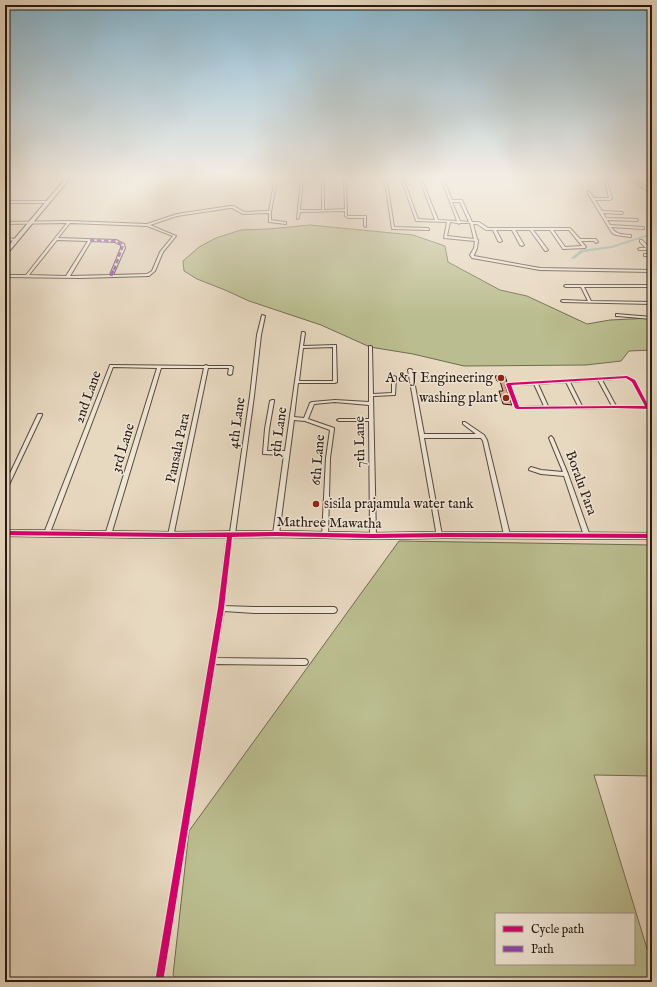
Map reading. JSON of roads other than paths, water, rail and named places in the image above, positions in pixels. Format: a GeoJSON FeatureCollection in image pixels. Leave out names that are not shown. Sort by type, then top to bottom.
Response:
{"type":"FeatureCollection","features":[{"type":"Feature","properties":{"kind":"street"},"geometry":{"type":"LineString","coordinates":[[5,253],[7,248],[29,224]]}},
{"type":"Feature","properties":{"kind":"street"},"geometry":{"type":"LineString","coordinates":[[27,276],[66,224]]}},
{"type":"Feature","properties":{"kind":"street"},"geometry":{"type":"LineString","coordinates":[[5,276],[148,275],[153,271],[162,252],[175,236],[148,225],[123,224]]}},
{"type":"Feature","properties":{"kind":"street"},"geometry":{"type":"LineString","coordinates":[[392,224],[393,228],[428,229]]}},
{"type":"Feature","properties":{"kind":"street"},"geometry":{"type":"LineString","coordinates":[[448,224],[445,237],[476,240]]}},
{"type":"Feature","properties":{"kind":"street"},"geometry":{"type":"LineString","coordinates":[[470,224],[476,240],[476,247],[472,255],[488,260],[540,269],[652,270]]}},
{"type":"Feature","properties":{"kind":"street"},"geometry":{"type":"LineString","coordinates":[[480,224],[487,229],[570,228],[584,247],[564,248],[551,229]]}},
{"type":"Feature","properties":{"kind":"street"},"geometry":{"type":"LineString","coordinates":[[609,226],[644,228]]}},
{"type":"Feature","properties":{"kind":"street"},"geometry":{"type":"LineString","coordinates":[[609,226],[616,234],[630,236]]}},
{"type":"Feature","properties":{"kind":"street"},"geometry":{"type":"LineString","coordinates":[[494,229],[500,241]]}},
{"type":"Feature","properties":{"kind":"street"},"geometry":{"type":"LineString","coordinates":[[513,229],[522,246]]}},
{"type":"Feature","properties":{"kind":"street"},"geometry":{"type":"LineString","coordinates":[[531,229],[546,250]]}},
{"type":"Feature","properties":{"kind":"street"},"geometry":{"type":"LineString","coordinates":[[54,239],[117,241],[123,244],[123,248],[110,276]]}},
{"type":"Feature","properties":{"kind":"street"},"geometry":{"type":"LineString","coordinates":[[5,240],[16,240]]}},
{"type":"Feature","properties":{"kind":"street"},"geometry":{"type":"LineString","coordinates":[[68,276],[90,240]]}},
{"type":"Feature","properties":{"kind":"street"},"geometry":{"type":"LineString","coordinates":[[579,240],[595,240],[596,242]]}},
{"type":"Feature","properties":{"kind":"street"},"geometry":{"type":"LineString","coordinates":[[641,241],[652,254],[645,255]]}},
{"type":"Feature","properties":{"kind":"street"},"geometry":{"type":"LineString","coordinates":[[640,249],[649,249]]}},
{"type":"Feature","properties":{"kind":"street"},"geometry":{"type":"LineString","coordinates":[[566,286],[652,286]]}},
{"type":"Feature","properties":{"kind":"street"},"geometry":{"type":"LineString","coordinates":[[582,286],[590,302]]}},
{"type":"Feature","properties":{"kind":"street"},"geometry":{"type":"LineString","coordinates":[[563,301],[652,303]]}},
{"type":"Feature","properties":{"kind":"street"},"geometry":{"type":"LineString","coordinates":[[617,315],[652,318]]}},
{"type":"Feature","properties":{"kind":"street","name":"4th Lane"},"geometry":{"type":"LineString","coordinates":[[159,982],[221,608],[252,396],[259,335],[263,316]]}},
{"type":"Feature","properties":{"kind":"street","name":"5th Lane"},"geometry":{"type":"LineString","coordinates":[[276,534],[303,333]]}},
{"type":"Feature","properties":{"kind":"street"},"geometry":{"type":"LineString","coordinates":[[296,382],[335,382],[335,346],[301,347]]}},
{"type":"Feature","properties":{"kind":"street","name":"7th Lane"},"geometry":{"type":"LineString","coordinates":[[370,347],[373,536]]}},
{"type":"Feature","properties":{"kind":"street","name":"2nd Lane"},"geometry":{"type":"LineString","coordinates":[[47,532],[111,366],[231,367],[230,374]]}},
{"type":"Feature","properties":{"kind":"street","name":"Pansala Para"},"geometry":{"type":"LineString","coordinates":[[171,535],[206,366]]}},
{"type":"Feature","properties":{"kind":"street","name":"3rd Lane"},"geometry":{"type":"LineString","coordinates":[[108,535],[159,367]]}},
{"type":"Feature","properties":{"kind":"street"},"geometry":{"type":"LineString","coordinates":[[410,370],[439,535]]}},
{"type":"Feature","properties":{"kind":"street"},"geometry":{"type":"LineString","coordinates":[[371,395],[394,394],[394,377]]}},
{"type":"Feature","properties":{"kind":"street"},"geometry":{"type":"LineString","coordinates":[[627,377],[634,381],[650,408],[516,408],[508,386],[510,384],[536,382],[627,377]]}},
{"type":"Feature","properties":{"kind":"street"},"geometry":{"type":"LineString","coordinates":[[600,379],[615,407]]}},
{"type":"Feature","properties":{"kind":"street"},"geometry":{"type":"LineString","coordinates":[[568,381],[581,408]]}},
{"type":"Feature","properties":{"kind":"street"},"geometry":{"type":"LineString","coordinates":[[536,382],[547,408]]}},
{"type":"Feature","properties":{"kind":"street"},"geometry":{"type":"LineString","coordinates":[[272,401],[265,452],[287,453]]}},
{"type":"Feature","properties":{"kind":"street"},"geometry":{"type":"LineString","coordinates":[[306,420],[312,403],[334,401],[371,404]]}},
{"type":"Feature","properties":{"kind":"street"},"geometry":{"type":"LineString","coordinates":[[5,489],[40,415]]}},
{"type":"Feature","properties":{"kind":"street","name":"6th Lane"},"geometry":{"type":"LineString","coordinates":[[292,418],[306,420],[332,429],[328,458],[325,536]]}},
{"type":"Feature","properties":{"kind":"street"},"geometry":{"type":"LineString","coordinates":[[339,420],[371,420]]}},
{"type":"Feature","properties":{"kind":"street"},"geometry":{"type":"LineString","coordinates":[[464,423],[482,436],[485,441],[506,535]]}},
{"type":"Feature","properties":{"kind":"street"},"geometry":{"type":"LineString","coordinates":[[422,436],[482,436]]}},
{"type":"Feature","properties":{"kind":"street","name":"Boralu Para"},"geometry":{"type":"LineString","coordinates":[[552,438],[587,536]]}},
{"type":"Feature","properties":{"kind":"street"},"geometry":{"type":"LineString","coordinates":[[531,468],[541,472],[566,474]]}},
{"type":"Feature","properties":{"kind":"street","name":"Mathree Mawatha"},"geometry":{"type":"LineString","coordinates":[[5,533],[47,532],[108,535],[276,534],[325,536],[652,536]]}},
{"type":"Feature","properties":{"kind":"street"},"geometry":{"type":"LineString","coordinates":[[221,608],[254,610],[334,610]]}},
{"type":"Feature","properties":{"kind":"street"},"geometry":{"type":"LineString","coordinates":[[212,661],[304,662]]}},
{"type":"Feature","properties":{"kind":"waterway"},"geometry":{"type":"LineString","coordinates":[[573,258],[582,251],[612,247],[652,234]]}},
{"type":"Feature","properties":{"kind":"place","name":"A & J Engineering"},"geometry":{"type":"Point","coordinates":[501,378]}},
{"type":"Feature","properties":{"kind":"place","name":"washing plant"},"geometry":{"type":"Point","coordinates":[506,398]}},
{"type":"Feature","properties":{"kind":"place","name":"sisila prajamula water tank"},"geometry":{"type":"Point","coordinates":[316,504]}}]}
